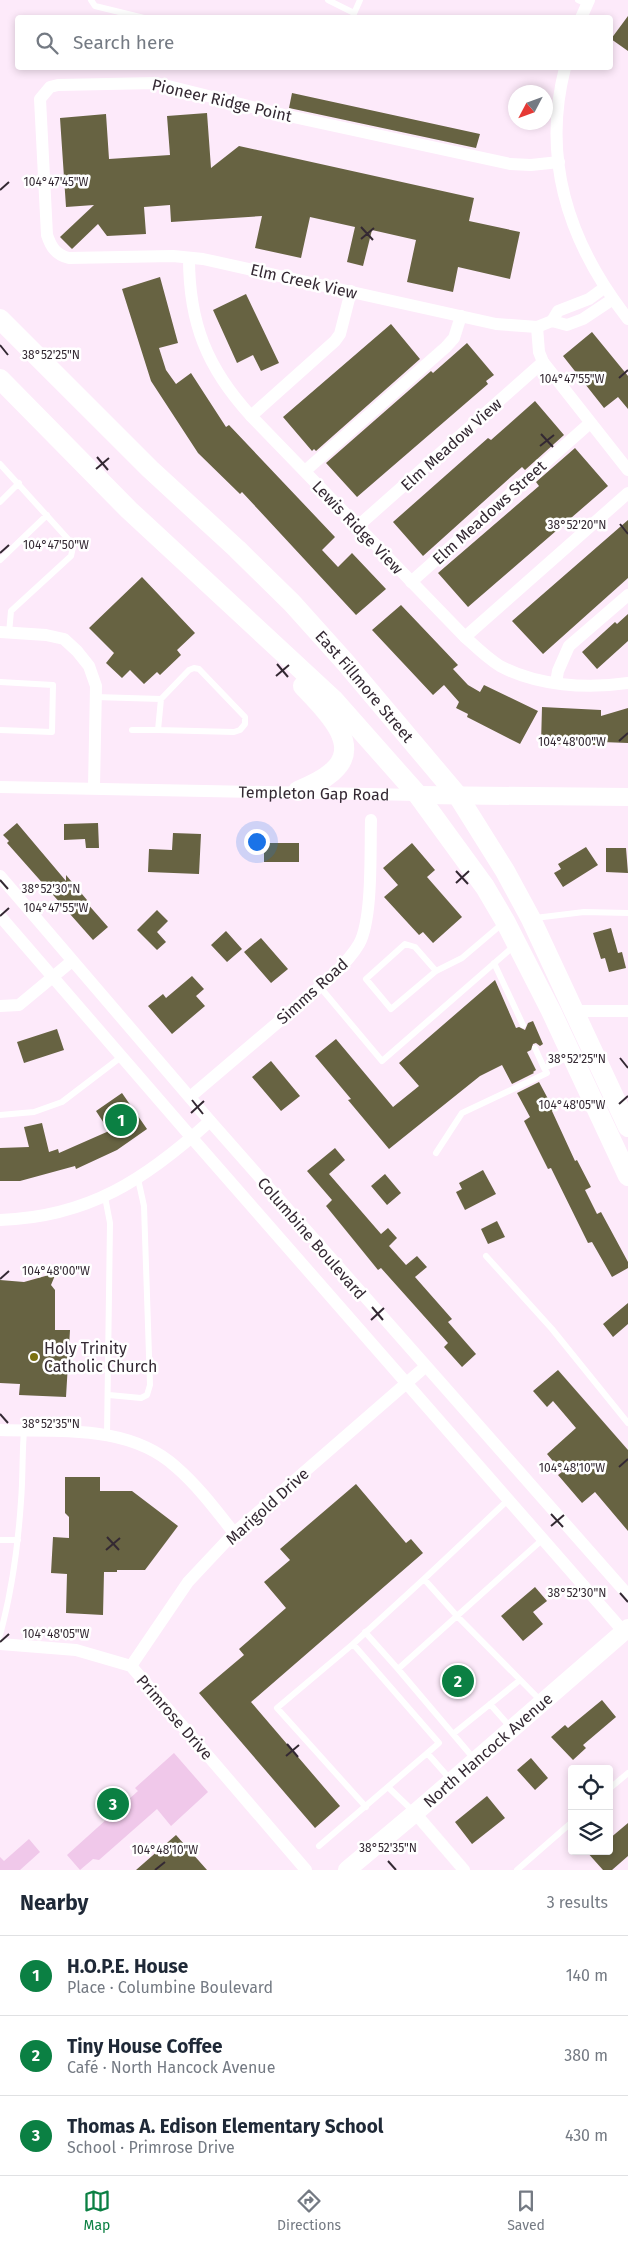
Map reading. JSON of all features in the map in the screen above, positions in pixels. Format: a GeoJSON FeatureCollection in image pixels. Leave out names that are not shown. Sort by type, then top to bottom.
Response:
{"type":"FeatureCollection","features":[{"type":"Feature","properties":{"kind":"main road","name":"East Fillmore Street"},"geometry":{"type":"LineString","coordinates":[[0,319],[150,469],[237,549],[292,603],[358,676],[458,796],[505,871],[531,919],[573,1011],[625,1114]]}},
{"type":"Feature","properties":{"kind":"main road","name":"East Fillmore Street"},"geometry":{"type":"LineString","coordinates":[[0,379],[129,510],[333,699],[418,795],[485,887],[505,921],[572,1056],[628,1176]]}},
{"type":"Feature","properties":{"kind":"main road"},"geometry":{"type":"LineString","coordinates":[[274,643],[303,686],[332,719],[344,739],[344,750],[338,766],[324,778],[298,791]]}},
{"type":"Feature","properties":{"kind":"street"},"geometry":{"type":"LineString","coordinates":[[583,15],[585,1]]}},
{"type":"Feature","properties":{"kind":"street"},"geometry":{"type":"LineString","coordinates":[[565,70],[558,111],[559,162],[561,182],[569,216],[581,245],[604,288],[628,318]]}},
{"type":"Feature","properties":{"kind":"street","name":"Pioneer Ridge Point"},"geometry":{"type":"LineString","coordinates":[[54,251],[47,235],[40,99],[50,87],[58,85],[156,83],[284,115],[510,164],[531,165],[559,162]]}},
{"type":"Feature","properties":{"kind":"street","name":"Elm Creek View"},"geometry":{"type":"LineString","coordinates":[[54,251],[61,256],[69,258],[203,258],[496,324],[537,326],[552,321],[567,325],[583,319],[613,299]]}},
{"type":"Feature","properties":{"kind":"street","name":"Lewis Ridge View"},"geometry":{"type":"LineString","coordinates":[[189,258],[189,286],[193,314],[200,340],[223,383],[251,416],[464,637],[498,665],[515,673],[556,684],[610,685],[628,683]]}},
{"type":"Feature","properties":{"kind":"street","name":"Elm Creek View"},"geometry":{"type":"LineString","coordinates":[[552,321],[558,312],[589,299],[604,288]]}},
{"type":"Feature","properties":{"kind":"street"},"geometry":{"type":"LineString","coordinates":[[251,416],[336,341],[340,334],[351,292]]}},
{"type":"Feature","properties":{"kind":"street"},"geometry":{"type":"LineString","coordinates":[[305,471],[446,347],[454,338],[461,316]]}},
{"type":"Feature","properties":{"kind":"street"},"geometry":{"type":"LineString","coordinates":[[537,326],[539,352],[543,362],[628,470]]}},
{"type":"Feature","properties":{"kind":"street","name":"Elm Meadow View"},"geometry":{"type":"LineString","coordinates":[[358,526],[543,362]]}},
{"type":"Feature","properties":{"kind":"street","name":"Elm Meadows Street"},"geometry":{"type":"LineString","coordinates":[[411,582],[590,423]]}},
{"type":"Feature","properties":{"kind":"street"},"geometry":{"type":"LineString","coordinates":[[464,637],[628,493]]}},
{"type":"Feature","properties":{"kind":"street"},"geometry":{"type":"LineString","coordinates":[[556,684],[558,671],[569,646],[628,595]]}},
{"type":"Feature","properties":{"kind":"street"},"geometry":{"type":"LineString","coordinates":[[5,632],[46,635],[64,639],[89,666],[96,686],[94,787]]}},
{"type":"Feature","properties":{"kind":"street","name":"Templeton Gap Road"},"geometry":{"type":"LineString","coordinates":[[0,787],[298,791],[458,796],[628,797]]}},
{"type":"Feature","properties":{"kind":"street","name":"Simms Road"},"geometry":{"type":"LineString","coordinates":[[190,1097],[320,987],[350,958],[360,942],[367,923],[371,820]]}},
{"type":"Feature","properties":{"kind":"street","name":"Columbine Boulevard"},"geometry":{"type":"LineString","coordinates":[[0,876],[210,1121],[628,1595]]}},
{"type":"Feature","properties":{"kind":"street","name":"Columbine Boulevard"},"geometry":{"type":"LineString","coordinates":[[0,916],[543,1539],[626,1630]]}},
{"type":"Feature","properties":{"kind":"street"},"geometry":{"type":"LineString","coordinates":[[0,1006],[19,1005],[72,961]]}},
{"type":"Feature","properties":{"kind":"street"},"geometry":{"type":"LineString","coordinates":[[573,1011],[628,1011]]}},
{"type":"Feature","properties":{"kind":"street"},"geometry":{"type":"LineString","coordinates":[[0,1220],[68,1209],[105,1197],[138,1179],[192,1138],[210,1121]]}},
{"type":"Feature","properties":{"kind":"street","name":"Marigold Drive"},"geometry":{"type":"LineString","coordinates":[[131,1666],[188,1582],[234,1533],[425,1367]]}},
{"type":"Feature","properties":{"kind":"street"},"geometry":{"type":"LineString","coordinates":[[0,1430],[107,1435],[122,1437],[149,1448],[175,1466],[234,1533]]}},
{"type":"Feature","properties":{"kind":"street","name":"North Hancock Avenue"},"geometry":{"type":"LineString","coordinates":[[347,1870],[626,1630]]}},
{"type":"Feature","properties":{"kind":"street","name":"Primrose Drive"},"geometry":{"type":"LineString","coordinates":[[0,1644],[76,1650],[131,1666],[306,1870]]}},
{"type":"Feature","properties":{"kind":"street"},"geometry":{"type":"LineString","coordinates":[[415,1813],[464,1870]]}},
{"type":"Feature","properties":{"kind":"lane"},"geometry":{"type":"LineString","coordinates":[[91,0],[95,6],[132,15]]}},
{"type":"Feature","properties":{"kind":"lane"},"geometry":{"type":"LineString","coordinates":[[328,0],[353,15],[360,0]]}},
{"type":"Feature","properties":{"kind":"lane"},"geometry":{"type":"LineString","coordinates":[[0,464],[68,538],[73,547],[71,556],[11,611],[5,632]]}},
{"type":"Feature","properties":{"kind":"lane"},"geometry":{"type":"LineString","coordinates":[[0,502],[19,483]]}},
{"type":"Feature","properties":{"kind":"lane"},"geometry":{"type":"LineString","coordinates":[[0,560],[47,515]]}},
{"type":"Feature","properties":{"kind":"lane"},"geometry":{"type":"LineString","coordinates":[[132,730],[234,732],[240,730],[244,724],[245,717],[199,669],[194,668],[189,670],[161,699],[158,730]]}},
{"type":"Feature","properties":{"kind":"lane"},"geometry":{"type":"LineString","coordinates":[[0,682],[54,685],[52,732],[0,730]]}},
{"type":"Feature","properties":{"kind":"lane"},"geometry":{"type":"LineString","coordinates":[[95,697],[161,699]]}},
{"type":"Feature","properties":{"kind":"lane"},"geometry":{"type":"LineString","coordinates":[[531,919],[584,912],[628,912]]}},
{"type":"Feature","properties":{"kind":"lane"},"geometry":{"type":"LineString","coordinates":[[436,971],[415,946],[404,944],[366,980],[391,1009],[436,971],[462,958],[505,921]]}},
{"type":"Feature","properties":{"kind":"lane"},"geometry":{"type":"LineString","coordinates":[[320,987],[382,1061],[516,944]]}},
{"type":"Feature","properties":{"kind":"lane"},"geometry":{"type":"LineString","coordinates":[[494,963],[523,1025]]}},
{"type":"Feature","properties":{"kind":"lane"},"geometry":{"type":"LineString","coordinates":[[436,1153],[462,1113],[547,1074],[535,1048]]}},
{"type":"Feature","properties":{"kind":"lane"},"geometry":{"type":"LineString","coordinates":[[544,1068],[572,1056]]}},
{"type":"Feature","properties":{"kind":"lane"},"geometry":{"type":"LineString","coordinates":[[0,1115],[34,1112],[62,1102],[121,1057]]}},
{"type":"Feature","properties":{"kind":"lane"},"geometry":{"type":"LineString","coordinates":[[108,1395],[141,1398],[146,1395],[150,1385],[144,1206],[138,1179]]}},
{"type":"Feature","properties":{"kind":"lane"},"geometry":{"type":"LineString","coordinates":[[105,1197],[110,1223],[107,1435]]}},
{"type":"Feature","properties":{"kind":"lane"},"geometry":{"type":"LineString","coordinates":[[486,1256],[552,1329],[628,1422]]}},
{"type":"Feature","properties":{"kind":"lane"},"geometry":{"type":"LineString","coordinates":[[0,1635],[10,1598],[18,1540],[22,1499],[24,1431]]}},
{"type":"Feature","properties":{"kind":"lane"},"geometry":{"type":"LineString","coordinates":[[366,1807],[277,1708],[353,1644],[509,1499]]}},
{"type":"Feature","properties":{"kind":"lane"},"geometry":{"type":"LineString","coordinates":[[398,1669],[543,1539]]}},
{"type":"Feature","properties":{"kind":"lane"},"geometry":{"type":"LineString","coordinates":[[0,1540],[18,1540]]}},
{"type":"Feature","properties":{"kind":"lane"},"geometry":{"type":"LineString","coordinates":[[424,1579],[457,1616],[543,1702]]}},
{"type":"Feature","properties":{"kind":"lane"},"geometry":{"type":"LineString","coordinates":[[365,1632],[476,1761]]}},
{"type":"Feature","properties":{"kind":"lane"},"geometry":{"type":"LineString","coordinates":[[319,1846],[389,1788],[439,1743],[353,1644]]}},
{"type":"Feature","properties":{"kind":"lane"},"geometry":{"type":"LineString","coordinates":[[454,1734],[520,1680]]}},
{"type":"Feature","properties":{"kind":"lane"},"geometry":{"type":"LineString","coordinates":[[490,1704],[512,1729]]}},
{"type":"Feature","properties":{"kind":"lane"},"geometry":{"type":"LineString","coordinates":[[428,1754],[452,1781]]}},
{"type":"Feature","properties":{"kind":"lane"},"geometry":{"type":"LineString","coordinates":[[613,1786],[628,1773]]}},
{"type":"Feature","properties":{"kind":"lane"},"geometry":{"type":"LineString","coordinates":[[389,1788],[415,1813]]}},
{"type":"Feature","properties":{"kind":"lane"},"geometry":{"type":"LineString","coordinates":[[517,1870],[568,1825]]}},
{"type":"Feature","properties":{"kind":"shaded area"},"geometry":{"type":"Polygon","coordinates":[[[174,1753],[208,1792],[171,1826],[157,1809],[99,1860],[93,1859],[80,1870],[67,1855],[138,1791],[135,1788],[174,1753]]]}},
{"type":"Feature","properties":{"kind":"shaded area"},"geometry":{"type":"Polygon","coordinates":[[[29,1839],[40,1852],[20,1870],[0,1870],[0,1857],[4,1861],[29,1839]]]}},
{"type":"Feature","properties":{"kind":"building"},"geometry":{"type":"Polygon","coordinates":[[[628,16],[628,51],[613,40],[613,36],[628,16]]]}},
{"type":"Feature","properties":{"kind":"building"},"geometry":{"type":"Polygon","coordinates":[[[292,93],[480,134],[476,148],[289,108],[292,93]]]}},
{"type":"Feature","properties":{"kind":"building"},"geometry":{"type":"Polygon","coordinates":[[[207,113],[211,168],[239,146],[474,198],[469,221],[520,232],[510,279],[458,267],[453,292],[407,282],[416,240],[372,230],[363,266],[347,262],[355,227],[310,217],[301,258],[255,248],[262,216],[171,222],[170,205],[144,207],[146,234],[107,236],[98,224],[72,249],[60,237],[94,205],[66,207],[60,118],[106,114],[109,159],[170,155],[167,116],[207,113]]]}},
{"type":"Feature","properties":{"kind":"building"},"geometry":{"type":"Polygon","coordinates":[[[160,277],[178,343],[159,348],[166,370],[176,384],[191,373],[226,427],[229,425],[335,537],[322,550],[338,567],[352,553],[386,589],[356,615],[242,492],[240,494],[198,453],[151,381],[122,289],[160,277]]]}},
{"type":"Feature","properties":{"kind":"building"},"geometry":{"type":"Polygon","coordinates":[[[246,294],[279,363],[261,371],[253,355],[237,363],[213,310],[246,294]]]}},
{"type":"Feature","properties":{"kind":"building"},"geometry":{"type":"Polygon","coordinates":[[[391,324],[420,359],[316,451],[314,449],[312,451],[283,417],[391,324]]]}},
{"type":"Feature","properties":{"kind":"building"},"geometry":{"type":"Polygon","coordinates":[[[592,332],[628,376],[628,409],[618,397],[604,408],[563,356],[592,332]]]}},
{"type":"Feature","properties":{"kind":"building"},"geometry":{"type":"Polygon","coordinates":[[[467,343],[494,375],[486,381],[488,384],[357,497],[326,463],[431,371],[433,373],[467,343]]]}},
{"type":"Feature","properties":{"kind":"building"},"geometry":{"type":"Polygon","coordinates":[[[535,401],[564,435],[525,470],[522,467],[423,556],[393,522],[488,438],[491,440],[535,401]]]}},
{"type":"Feature","properties":{"kind":"building"},"geometry":{"type":"Polygon","coordinates":[[[575,448],[608,486],[468,607],[438,573],[539,486],[536,482],[575,448]]]}},
{"type":"Feature","properties":{"kind":"building"},"geometry":{"type":"Polygon","coordinates":[[[628,520],[628,578],[543,654],[512,621],[628,520]]]}},
{"type":"Feature","properties":{"kind":"building"},"geometry":{"type":"Polygon","coordinates":[[[142,577],[195,633],[177,650],[181,655],[160,675],[157,672],[144,684],[130,670],[122,678],[106,663],[114,653],[89,628],[142,577]]]}},
{"type":"Feature","properties":{"kind":"building"},"geometry":{"type":"Polygon","coordinates":[[[401,605],[458,665],[453,669],[468,685],[480,692],[484,685],[538,711],[520,744],[467,717],[468,714],[456,708],[459,702],[444,685],[433,695],[372,630],[401,605]]]}},
{"type":"Feature","properties":{"kind":"building"},"geometry":{"type":"Polygon","coordinates":[[[628,614],[628,641],[597,669],[582,652],[615,622],[617,624],[628,614]]]}},
{"type":"Feature","properties":{"kind":"building"},"geometry":{"type":"Polygon","coordinates":[[[542,707],[601,710],[601,716],[628,708],[628,743],[602,742],[601,745],[541,744],[542,707]]]}},
{"type":"Feature","properties":{"kind":"building"},"geometry":{"type":"Polygon","coordinates":[[[17,823],[66,881],[66,875],[108,927],[93,940],[7,843],[9,841],[3,835],[17,823]]]}},
{"type":"Feature","properties":{"kind":"building"},"geometry":{"type":"Polygon","coordinates":[[[98,823],[99,848],[86,848],[85,839],[64,840],[64,824],[98,823]]]}},
{"type":"Feature","properties":{"kind":"building"},"geometry":{"type":"Polygon","coordinates":[[[173,833],[201,834],[199,874],[148,872],[149,849],[172,850],[173,833]]]}},
{"type":"Feature","properties":{"kind":"building"},"geometry":{"type":"Polygon","coordinates":[[[264,843],[299,843],[299,862],[264,862],[264,843]]]}},
{"type":"Feature","properties":{"kind":"building"},"geometry":{"type":"Polygon","coordinates":[[[412,843],[435,870],[427,877],[462,917],[433,943],[423,932],[419,935],[384,897],[398,885],[383,868],[412,843]]]}},
{"type":"Feature","properties":{"kind":"building"},"geometry":{"type":"Polygon","coordinates":[[[586,847],[598,865],[563,887],[554,873],[561,869],[558,864],[586,847]]]}},
{"type":"Feature","properties":{"kind":"building"},"geometry":{"type":"Polygon","coordinates":[[[606,848],[626,848],[628,873],[606,872],[606,848]]]}},
{"type":"Feature","properties":{"kind":"building"},"geometry":{"type":"Polygon","coordinates":[[[157,910],[168,921],[157,932],[166,942],[157,950],[137,930],[157,910]]]}},
{"type":"Feature","properties":{"kind":"building"},"geometry":{"type":"Polygon","coordinates":[[[611,928],[618,953],[622,952],[626,968],[609,972],[605,958],[601,959],[593,933],[611,928]]]}},
{"type":"Feature","properties":{"kind":"building"},"geometry":{"type":"Polygon","coordinates":[[[226,931],[242,949],[227,962],[211,945],[226,931]]]}},
{"type":"Feature","properties":{"kind":"building"},"geometry":{"type":"Polygon","coordinates":[[[261,938],[288,969],[271,983],[244,952],[261,938]]]}},
{"type":"Feature","properties":{"kind":"building"},"geometry":{"type":"Polygon","coordinates":[[[192,976],[204,989],[196,996],[205,1006],[172,1034],[148,1006],[163,994],[166,998],[192,976]]]}},
{"type":"Feature","properties":{"kind":"building"},"geometry":{"type":"Polygon","coordinates":[[[495,980],[516,1028],[519,1027],[525,1030],[528,1023],[533,1021],[543,1044],[540,1046],[536,1043],[533,1044],[531,1050],[527,1052],[536,1070],[534,1073],[512,1084],[502,1065],[480,1076],[389,1149],[348,1100],[351,1099],[315,1056],[336,1039],[393,1107],[419,1086],[399,1063],[495,980]]]}},
{"type":"Feature","properties":{"kind":"building"},"geometry":{"type":"Polygon","coordinates":[[[57,1029],[64,1050],[24,1063],[17,1042],[57,1029]]]}},
{"type":"Feature","properties":{"kind":"building"},"geometry":{"type":"Polygon","coordinates":[[[271,1061],[300,1096],[281,1111],[252,1077],[271,1061]]]}},
{"type":"Feature","properties":{"kind":"building"},"geometry":{"type":"Polygon","coordinates":[[[539,1082],[554,1110],[552,1111],[575,1161],[577,1160],[591,1187],[585,1190],[597,1214],[601,1212],[628,1262],[628,1268],[612,1277],[592,1242],[588,1243],[551,1168],[548,1169],[524,1121],[530,1117],[517,1093],[539,1082]]]}},
{"type":"Feature","properties":{"kind":"building"},"geometry":{"type":"Polygon","coordinates":[[[122,1093],[147,1129],[117,1150],[76,1169],[75,1166],[20,1181],[0,1181],[0,1148],[29,1147],[24,1127],[42,1123],[49,1152],[58,1149],[59,1153],[109,1131],[96,1111],[122,1093]]]}},
{"type":"Feature","properties":{"kind":"building"},"geometry":{"type":"Polygon","coordinates":[[[335,1148],[345,1160],[329,1174],[381,1234],[388,1228],[397,1238],[389,1246],[406,1265],[417,1256],[427,1267],[415,1277],[452,1319],[448,1322],[476,1354],[462,1367],[444,1347],[448,1343],[381,1268],[378,1270],[326,1206],[332,1200],[307,1171],[335,1148]]]}},
{"type":"Feature","properties":{"kind":"building"},"geometry":{"type":"Polygon","coordinates":[[[483,1170],[496,1194],[465,1210],[456,1192],[462,1189],[459,1183],[483,1170]]]}},
{"type":"Feature","properties":{"kind":"building"},"geometry":{"type":"Polygon","coordinates":[[[385,1174],[401,1193],[387,1205],[371,1186],[385,1174]]]}},
{"type":"Feature","properties":{"kind":"building"},"geometry":{"type":"Polygon","coordinates":[[[497,1221],[505,1237],[488,1244],[481,1229],[497,1221]]]}},
{"type":"Feature","properties":{"kind":"building","name":"Holy Trinity Catholic Church"},"geometry":{"type":"Polygon","coordinates":[[[56,1273],[51,1285],[55,1290],[55,1330],[70,1330],[66,1397],[19,1395],[20,1384],[0,1383],[0,1280],[24,1282],[56,1273]]]}},
{"type":"Feature","properties":{"kind":"building"},"geometry":{"type":"Polygon","coordinates":[[[628,1303],[628,1324],[613,1337],[603,1324],[628,1303]]]}},
{"type":"Feature","properties":{"kind":"building"},"geometry":{"type":"Polygon","coordinates":[[[558,1370],[628,1450],[628,1531],[595,1492],[582,1503],[558,1475],[562,1472],[547,1454],[576,1428],[553,1401],[547,1407],[533,1391],[558,1370]]]}},
{"type":"Feature","properties":{"kind":"building"},"geometry":{"type":"Polygon","coordinates":[[[65,1477],[100,1477],[100,1491],[132,1491],[178,1526],[145,1570],[104,1572],[103,1615],[66,1613],[67,1574],[51,1573],[53,1537],[69,1538],[69,1517],[65,1513],[65,1477]]]}},
{"type":"Feature","properties":{"kind":"building"},"geometry":{"type":"Polygon","coordinates":[[[356,1484],[406,1543],[411,1539],[423,1553],[251,1702],[340,1806],[315,1828],[199,1693],[244,1655],[239,1649],[286,1608],[264,1582],[290,1560],[280,1549],[356,1484]]]}},
{"type":"Feature","properties":{"kind":"building"},"geometry":{"type":"Polygon","coordinates":[[[535,1587],[547,1601],[533,1612],[543,1624],[523,1641],[501,1616],[535,1587]]]}},
{"type":"Feature","properties":{"kind":"building"},"geometry":{"type":"Polygon","coordinates":[[[602,1700],[616,1717],[583,1745],[586,1748],[573,1760],[551,1737],[565,1725],[568,1728],[602,1700]]]}},
{"type":"Feature","properties":{"kind":"building"},"geometry":{"type":"Polygon","coordinates":[[[531,1758],[548,1778],[535,1790],[517,1770],[531,1758]]]}},
{"type":"Feature","properties":{"kind":"building"},"geometry":{"type":"Polygon","coordinates":[[[487,1796],[505,1818],[472,1844],[455,1822],[487,1796]]]}},
{"type":"Feature","properties":{"kind":"building"},"geometry":{"type":"Polygon","coordinates":[[[628,1823],[628,1856],[612,1870],[603,1870],[590,1855],[613,1855],[613,1836],[628,1823]]]}},
{"type":"Feature","properties":{"kind":"building"},"geometry":{"type":"Polygon","coordinates":[[[176,1835],[207,1870],[136,1870],[176,1835]]]}},
{"type":"Feature","properties":{"kind":"place","name":"H.O.P.E. House"},"geometry":{"type":"Point","coordinates":[121,1120]}},
{"type":"Feature","properties":{"kind":"place","name":"Holy Trinity Catholic Church"},"geometry":{"type":"Point","coordinates":[34,1357]}},
{"type":"Feature","properties":{"kind":"place","name":"Tiny House Coffee"},"geometry":{"type":"Point","coordinates":[458,1681]}},
{"type":"Feature","properties":{"kind":"place","name":"Thomas A. Edison Elementary School"},"geometry":{"type":"Point","coordinates":[113,1804]}}]}
